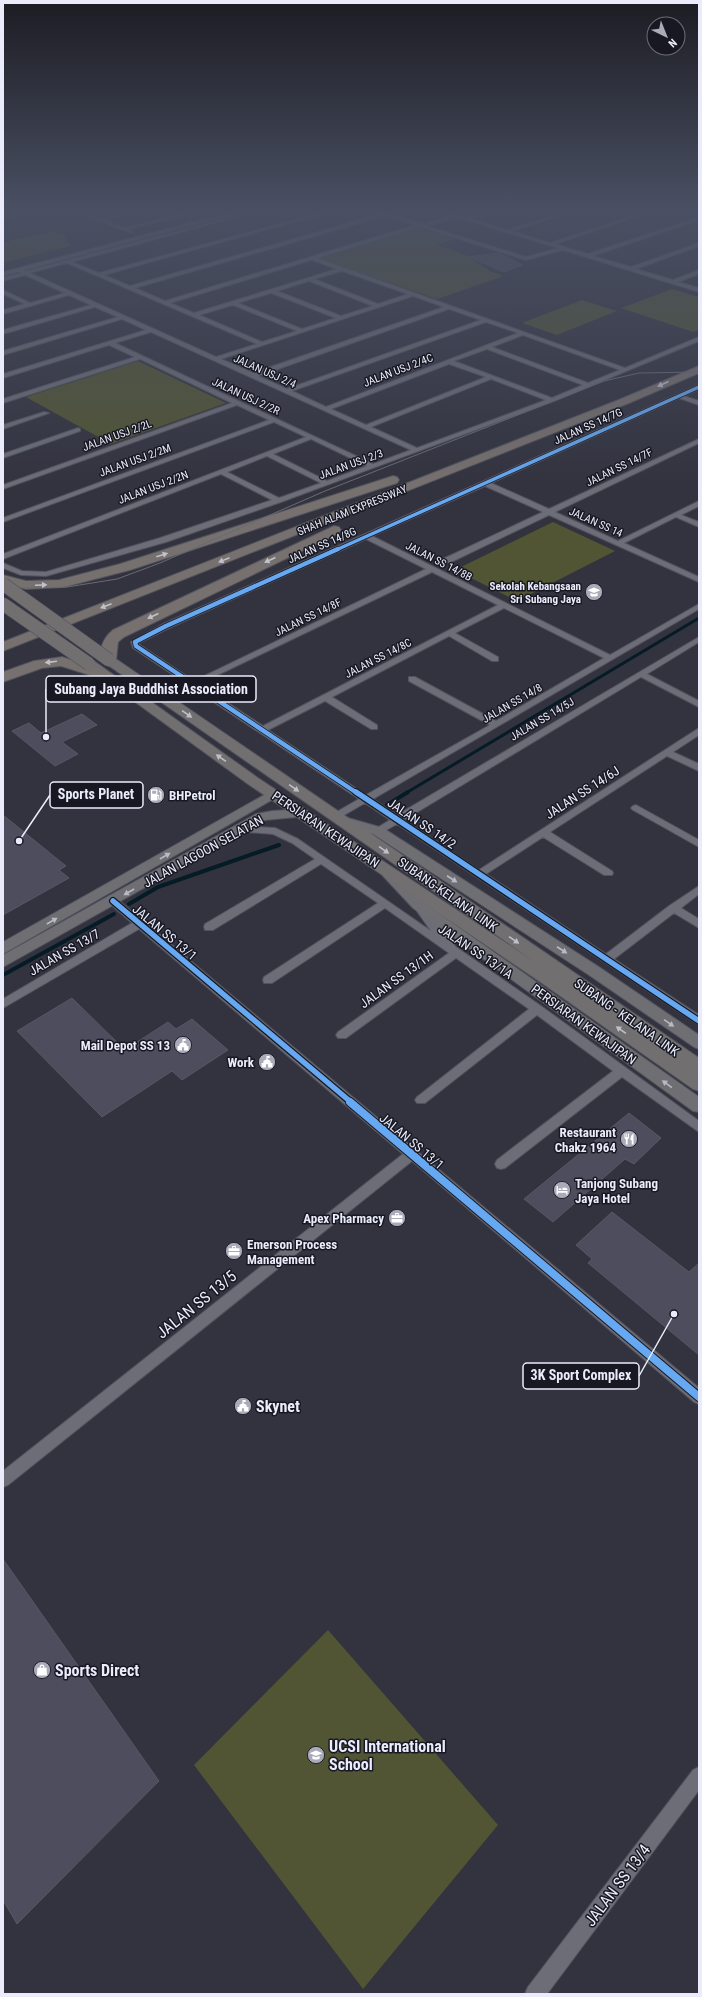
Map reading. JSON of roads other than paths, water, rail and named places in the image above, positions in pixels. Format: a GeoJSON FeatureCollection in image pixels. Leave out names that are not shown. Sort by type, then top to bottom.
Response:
{"type":"FeatureCollection","features":[{"type":"Feature","properties":{"kind":"highway","name":"SHAH ALAM EXPRESSWAY"},"geometry":{"type":"LineString","coordinates":[[3,647],[625,401],[699,369]]}},
{"type":"Feature","properties":{"kind":"highway","name":"SHAH ALAM EXPRESSWAY"},"geometry":{"type":"LineString","coordinates":[[3,634],[440,467],[600,399]]}},
{"type":"Feature","properties":{"kind":"highway"},"geometry":{"type":"LineString","coordinates":[[3,677],[39,664],[57,662],[105,667],[108,643],[112,638],[130,626],[322,535],[401,500],[530,448],[625,401]]}},
{"type":"Feature","properties":{"kind":"highway"},"geometry":{"type":"LineString","coordinates":[[3,579],[33,585],[59,584],[125,567],[404,477],[440,467]]}},
{"type":"Feature","properties":{"kind":"main road","name":"PERSIARAN KEWAJIPAN"},"geometry":{"type":"LineString","coordinates":[[3,584],[105,667],[273,794],[382,866],[418,905],[699,1106]]}},
{"type":"Feature","properties":{"kind":"main road","name":"PERSIARAN KEWAJIPAN"},"geometry":{"type":"LineString","coordinates":[[3,604],[89,664],[105,667],[338,818],[378,832],[594,971],[699,1044]]}},
{"type":"Feature","properties":{"kind":"main road","name":"JALAN LAGOON SELATAN"},"geometry":{"type":"LineString","coordinates":[[3,949],[273,794]]}},
{"type":"Feature","properties":{"kind":"main road","name":"JALAN LAGOON SELATAN"},"geometry":{"type":"LineString","coordinates":[[3,962],[261,817],[302,813]]}},
{"type":"Feature","properties":{"kind":"main road","name":"SUBANG-KELANA LINK"},"geometry":{"type":"LineString","coordinates":[[338,818],[549,971]]}},
{"type":"Feature","properties":{"kind":"main road","name":"SUBANG-KELANA LINK"},"geometry":{"type":"LineString","coordinates":[[382,866],[549,971]]}},
{"type":"Feature","properties":{"kind":"main road","name":"SUBANG - KELANA LINK"},"geometry":{"type":"LineString","coordinates":[[549,971],[699,1067]]}},
{"type":"Feature","properties":{"kind":"main road","name":"SUBANG - KELANA LINK"},"geometry":{"type":"LineString","coordinates":[[549,971],[699,1084]]}},
{"type":"Feature","properties":{"kind":"street"},"geometry":{"type":"LineString","coordinates":[[23,301],[29,304]]}},
{"type":"Feature","properties":{"kind":"street"},"geometry":{"type":"LineString","coordinates":[[3,312],[39,301]]}},
{"type":"Feature","properties":{"kind":"street","name":"JALAN USJ 2/4"},"geometry":{"type":"LineString","coordinates":[[87,301],[417,450]]}},
{"type":"Feature","properties":{"kind":"street"},"geometry":{"type":"LineString","coordinates":[[162,301],[262,344]]}},
{"type":"Feature","properties":{"kind":"street"},"geometry":{"type":"LineString","coordinates":[[166,303],[172,301]]}},
{"type":"Feature","properties":{"kind":"street"},"geometry":{"type":"LineString","coordinates":[[194,315],[240,301]]}},
{"type":"Feature","properties":{"kind":"street"},"geometry":{"type":"LineString","coordinates":[[298,301],[341,318]]}},
{"type":"Feature","properties":{"kind":"street"},"geometry":{"type":"LineString","coordinates":[[366,301],[378,306]]}},
{"type":"Feature","properties":{"kind":"street"},"geometry":{"type":"LineString","coordinates":[[216,359],[392,301]]}},
{"type":"Feature","properties":{"kind":"street"},"geometry":{"type":"LineString","coordinates":[[433,301],[626,370]]}},
{"type":"Feature","properties":{"kind":"street"},"geometry":{"type":"LineString","coordinates":[[234,303],[302,331]]}},
{"type":"Feature","properties":{"kind":"street"},"geometry":{"type":"LineString","coordinates":[[3,332],[95,305]]}},
{"type":"Feature","properties":{"kind":"street"},"geometry":{"type":"LineString","coordinates":[[251,376],[449,307]]}},
{"type":"Feature","properties":{"kind":"street"},"geometry":{"type":"LineString","coordinates":[[3,353],[122,317]]}},
{"type":"Feature","properties":{"kind":"street"},"geometry":{"type":"LineString","coordinates":[[286,391],[486,320]]}},
{"type":"Feature","properties":{"kind":"street"},"geometry":{"type":"LineString","coordinates":[[3,376],[151,330]]}},
{"type":"Feature","properties":{"kind":"street","name":"JALAN USJ 2/4C"},"geometry":{"type":"LineString","coordinates":[[325,409],[523,333]]}},
{"type":"Feature","properties":{"kind":"street","name":"JALAN USJ 2/3"},"geometry":{"type":"LineString","coordinates":[[3,565],[21,573],[34,575],[53,573],[163,540],[279,501],[552,400],[699,339]]}},
{"type":"Feature","properties":{"kind":"street","name":"JALAN USJ 2/2R"},"geometry":{"type":"LineString","coordinates":[[110,343],[373,466]]}},
{"type":"Feature","properties":{"kind":"street"},"geometry":{"type":"LineString","coordinates":[[487,347],[589,385]]}},
{"type":"Feature","properties":{"kind":"street"},"geometry":{"type":"LineString","coordinates":[[3,401],[140,357]]}},
{"type":"Feature","properties":{"kind":"street"},"geometry":{"type":"LineString","coordinates":[[450,362],[552,400]]}},
{"type":"Feature","properties":{"kind":"street"},"geometry":{"type":"LineString","coordinates":[[366,427],[492,378]]}},
{"type":"Feature","properties":{"kind":"street","name":"JALAN SS 14/7G"},"geometry":{"type":"LineString","coordinates":[[485,483],[699,387]]}},
{"type":"Feature","properties":{"kind":"street"},"geometry":{"type":"LineString","coordinates":[[679,396],[699,403]]}},
{"type":"Feature","properties":{"kind":"street","name":"JALAN USJ 2/2L"},"geometry":{"type":"LineString","coordinates":[[3,487],[237,403]]}},
{"type":"Feature","properties":{"kind":"street"},"geometry":{"type":"LineString","coordinates":[[3,427],[46,413]]}},
{"type":"Feature","properties":{"kind":"street","name":"JALAN USJ 2/2M"},"geometry":{"type":"LineString","coordinates":[[3,520],[273,420]]}},
{"type":"Feature","properties":{"kind":"street"},"geometry":{"type":"LineString","coordinates":[[3,456],[78,430]]}},
{"type":"Feature","properties":{"kind":"street","name":"JALAN USJ 2/2N"},"geometry":{"type":"LineString","coordinates":[[3,557],[311,437]]}},
{"type":"Feature","properties":{"kind":"street","name":"JALAN SS 14/7F"},"geometry":{"type":"LineString","coordinates":[[446,561],[699,441]]}},
{"type":"Feature","properties":{"kind":"street"},"geometry":{"type":"LineString","coordinates":[[267,454],[326,483]]}},
{"type":"Feature","properties":{"kind":"street"},"geometry":{"type":"LineString","coordinates":[[222,472],[279,501]]}},
{"type":"Feature","properties":{"kind":"street","name":"JALAN SS 14"},"geometry":{"type":"LineString","coordinates":[[485,483],[699,580]]}},
{"type":"Feature","properties":{"kind":"street","name":"JALAN SS 14/8G"},"geometry":{"type":"LineString","coordinates":[[135,642],[166,626],[485,483]]}},
{"type":"Feature","properties":{"kind":"street"},"geometry":{"type":"LineString","coordinates":[[617,544],[699,503]]}},
{"type":"Feature","properties":{"kind":"street"},"geometry":{"type":"LineString","coordinates":[[676,515],[699,525]]}},
{"type":"Feature","properties":{"kind":"street","name":"JALAN SS 14/8B"},"geometry":{"type":"LineString","coordinates":[[366,536],[610,658]]}},
{"type":"Feature","properties":{"kind":"street","name":"JALAN SS 14/8F"},"geometry":{"type":"LineString","coordinates":[[193,684],[432,569]]}},
{"type":"Feature","properties":{"kind":"street","name":"JALAN SS 14/8C"},"geometry":{"type":"LineString","coordinates":[[262,730],[503,605]]}},
{"type":"Feature","properties":{"kind":"street","name":"JALAN SS 14/8"},"geometry":{"type":"LineString","coordinates":[[338,818],[699,606]]}},
{"type":"Feature","properties":{"kind":"street"},"geometry":{"type":"LineString","coordinates":[[448,633],[495,659]]}},
{"type":"Feature","properties":{"kind":"street","name":"JALAN SS 14/5J"},"geometry":{"type":"LineString","coordinates":[[378,832],[699,639]]}},
{"type":"Feature","properties":{"kind":"street","name":"JALAN SS 14/2"},"geometry":{"type":"LineString","coordinates":[[135,642],[136,646],[699,1021]]}},
{"type":"Feature","properties":{"kind":"street"},"geometry":{"type":"LineString","coordinates":[[641,674],[699,704]]}},
{"type":"Feature","properties":{"kind":"street"},"geometry":{"type":"LineString","coordinates":[[412,678],[496,725]]}},
{"type":"Feature","properties":{"kind":"street"},"geometry":{"type":"LineString","coordinates":[[325,697],[374,727]]}},
{"type":"Feature","properties":{"kind":"street","name":"JALAN SS 14/6J"},"geometry":{"type":"LineString","coordinates":[[479,874],[699,731]]}},
{"type":"Feature","properties":{"kind":"street"},"geometry":{"type":"LineString","coordinates":[[667,752],[699,768]]}},
{"type":"Feature","properties":{"kind":"street"},"geometry":{"type":"LineString","coordinates":[[636,808],[699,844]]}},
{"type":"Feature","properties":{"kind":"street","name":"JALAN SS 13/1A"},"geometry":{"type":"LineString","coordinates":[[238,830],[275,831],[295,841],[455,954],[537,1009],[699,1127]]}},
{"type":"Feature","properties":{"kind":"street"},"geometry":{"type":"LineString","coordinates":[[543,832],[608,873]]}},
{"type":"Feature","properties":{"kind":"street"},"geometry":{"type":"LineString","coordinates":[[209,927],[321,860]]}},
{"type":"Feature","properties":{"kind":"street"},"geometry":{"type":"LineString","coordinates":[[606,959],[699,889]]}},
{"type":"Feature","properties":{"kind":"street","name":"JALAN SS 13/1"},"geometry":{"type":"LineString","coordinates":[[113,901],[411,1155],[699,1397]]}},
{"type":"Feature","properties":{"kind":"street"},"geometry":{"type":"LineString","coordinates":[[268,980],[384,904]]}},
{"type":"Feature","properties":{"kind":"street","name":"JALAN SS 13/1H"},"geometry":{"type":"LineString","coordinates":[[342,1035],[455,954],[418,905]]}},
{"type":"Feature","properties":{"kind":"street"},"geometry":{"type":"LineString","coordinates":[[673,908],[699,924]]}},
{"type":"Feature","properties":{"kind":"street","name":"JALAN SS 13/7"},"geometry":{"type":"LineString","coordinates":[[3,1004],[139,924]]}},
{"type":"Feature","properties":{"kind":"street"},"geometry":{"type":"LineString","coordinates":[[421,1100],[537,1009]]}},
{"type":"Feature","properties":{"kind":"street"},"geometry":{"type":"LineString","coordinates":[[502,1164],[622,1070]]}},
{"type":"Feature","properties":{"kind":"street","name":"JALAN SS 13/5"},"geometry":{"type":"LineString","coordinates":[[3,1480],[411,1155]]}},
{"type":"Feature","properties":{"kind":"street","name":"JALAN SS 13/4"},"geometry":{"type":"LineString","coordinates":[[535,1994],[699,1776]]}},
{"type":"Feature","properties":{"kind":"waterway"},"geometry":{"type":"LineString","coordinates":[[406,793],[699,618]]}},
{"type":"Feature","properties":{"kind":"waterway"},"geometry":{"type":"LineString","coordinates":[[387,805],[408,792]]}},
{"type":"Feature","properties":{"kind":"waterway"},"geometry":{"type":"LineString","coordinates":[[129,904],[158,887],[279,845]]}},
{"type":"Feature","properties":{"kind":"waterway"},"geometry":{"type":"LineString","coordinates":[[3,975],[114,914]]}},
{"type":"Feature","properties":{"kind":"tram line"},"geometry":{"type":"LineString","coordinates":[[3,586],[26,588],[67,587],[117,579],[160,563],[325,491],[604,381],[639,373],[699,372]]}},
{"type":"Feature","properties":{"kind":"place","name":"Sekolah Kebangsaan Sri Subang Jaya"},"geometry":{"type":"Point","coordinates":[594,592]}},
{"type":"Feature","properties":{"kind":"place","name":"Subang Jaya Buddhist Association"},"geometry":{"type":"Point","coordinates":[46,737]}},
{"type":"Feature","properties":{"kind":"place","name":"BHPetrol"},"geometry":{"type":"Point","coordinates":[156,795]}},
{"type":"Feature","properties":{"kind":"place","name":"Sports Planet"},"geometry":{"type":"Point","coordinates":[19,841]}},
{"type":"Feature","properties":{"kind":"place","name":"Mail Depot SS 13"},"geometry":{"type":"Point","coordinates":[183,1045]}},
{"type":"Feature","properties":{"kind":"place","name":"Work"},"geometry":{"type":"Point","coordinates":[267,1062]}},
{"type":"Feature","properties":{"kind":"place","name":"Restaurant Chakz 1964"},"geometry":{"type":"Point","coordinates":[629,1139]}},
{"type":"Feature","properties":{"kind":"place","name":"Tanjong Subang Jaya Hotel"},"geometry":{"type":"Point","coordinates":[562,1190]}},
{"type":"Feature","properties":{"kind":"place","name":"Apex Pharmacy"},"geometry":{"type":"Point","coordinates":[397,1218]}},
{"type":"Feature","properties":{"kind":"place","name":"Emerson Process Management"},"geometry":{"type":"Point","coordinates":[234,1251]}},
{"type":"Feature","properties":{"kind":"place","name":"3K Sport Complex"},"geometry":{"type":"Point","coordinates":[674,1314]}},
{"type":"Feature","properties":{"kind":"place","name":"Skynet"},"geometry":{"type":"Point","coordinates":[243,1406]}},
{"type":"Feature","properties":{"kind":"place","name":"Sports Direct"},"geometry":{"type":"Point","coordinates":[42,1670]}},
{"type":"Feature","properties":{"kind":"place","name":"UCSI International School"},"geometry":{"type":"Point","coordinates":[316,1755]}}]}
